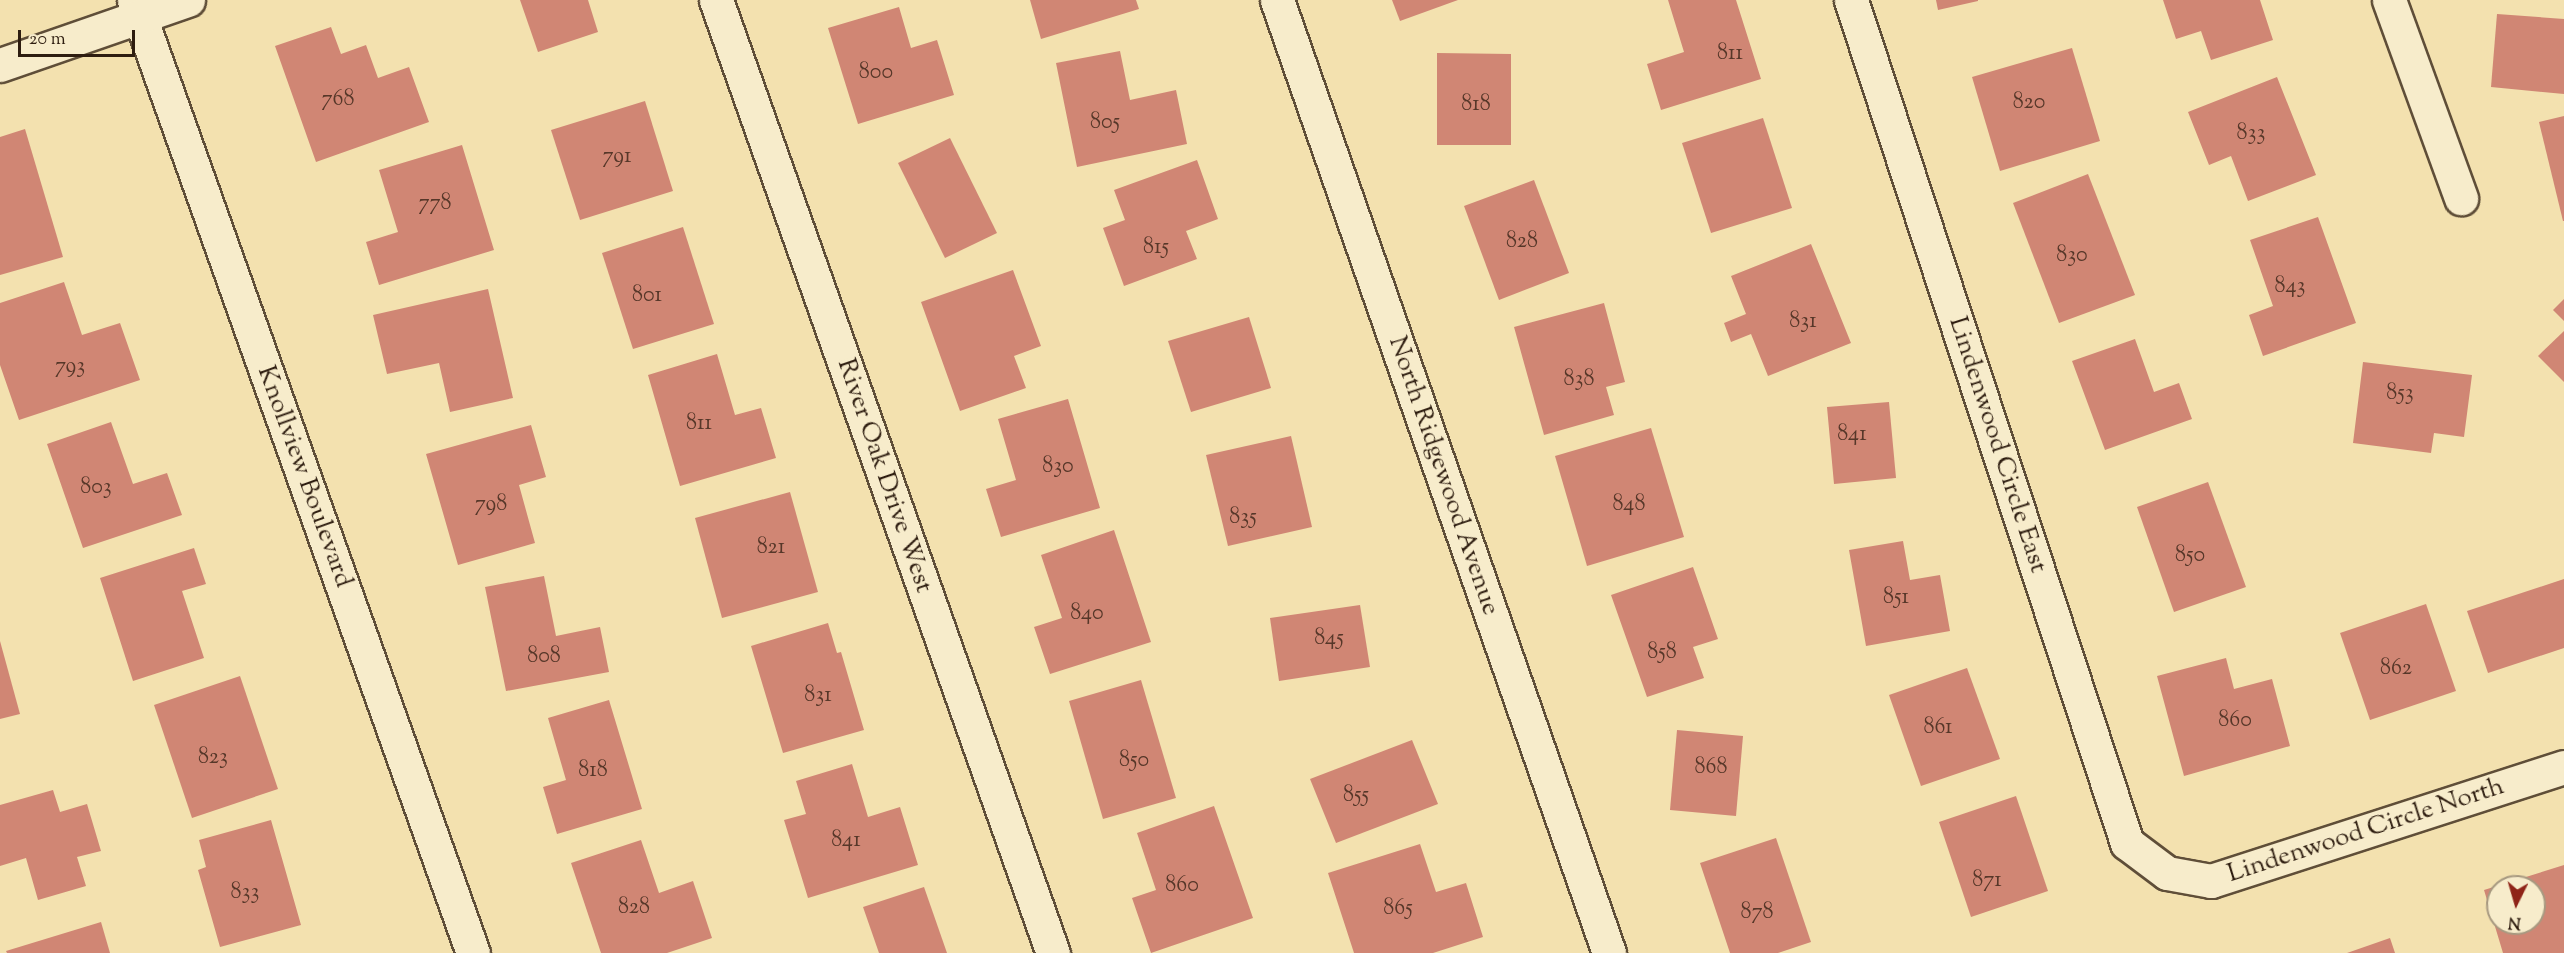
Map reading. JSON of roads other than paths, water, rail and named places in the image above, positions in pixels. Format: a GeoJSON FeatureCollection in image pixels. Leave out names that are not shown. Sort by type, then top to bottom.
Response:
{"type":"FeatureCollection","features":[{"type":"Feature","properties":{"kind":"street"},"geometry":{"type":"LineString","coordinates":[[0,65],[137,8],[188,0]]}},
{"type":"Feature","properties":{"kind":"street","name":"River Oak Drive West"},"geometry":{"type":"LineString","coordinates":[[716,0],[1053,953]]}},
{"type":"Feature","properties":{"kind":"street","name":"North Ridgewood Avenue"},"geometry":{"type":"LineString","coordinates":[[1277,0],[1610,953]]}},
{"type":"Feature","properties":{"kind":"street","name":"Lindenwood Circle East"},"geometry":{"type":"LineString","coordinates":[[1851,0],[2127,843],[2167,873]]}},
{"type":"Feature","properties":{"kind":"street"},"geometry":{"type":"LineString","coordinates":[[2390,0],[2461,198]]}},
{"type":"Feature","properties":{"kind":"street","name":"Knollview Boulevard"},"geometry":{"type":"LineString","coordinates":[[137,8],[473,953]]}},
{"type":"Feature","properties":{"kind":"street","name":"Lindenwood Circle North"},"geometry":{"type":"LineString","coordinates":[[2167,873],[2211,881],[2564,767]]}}]}
